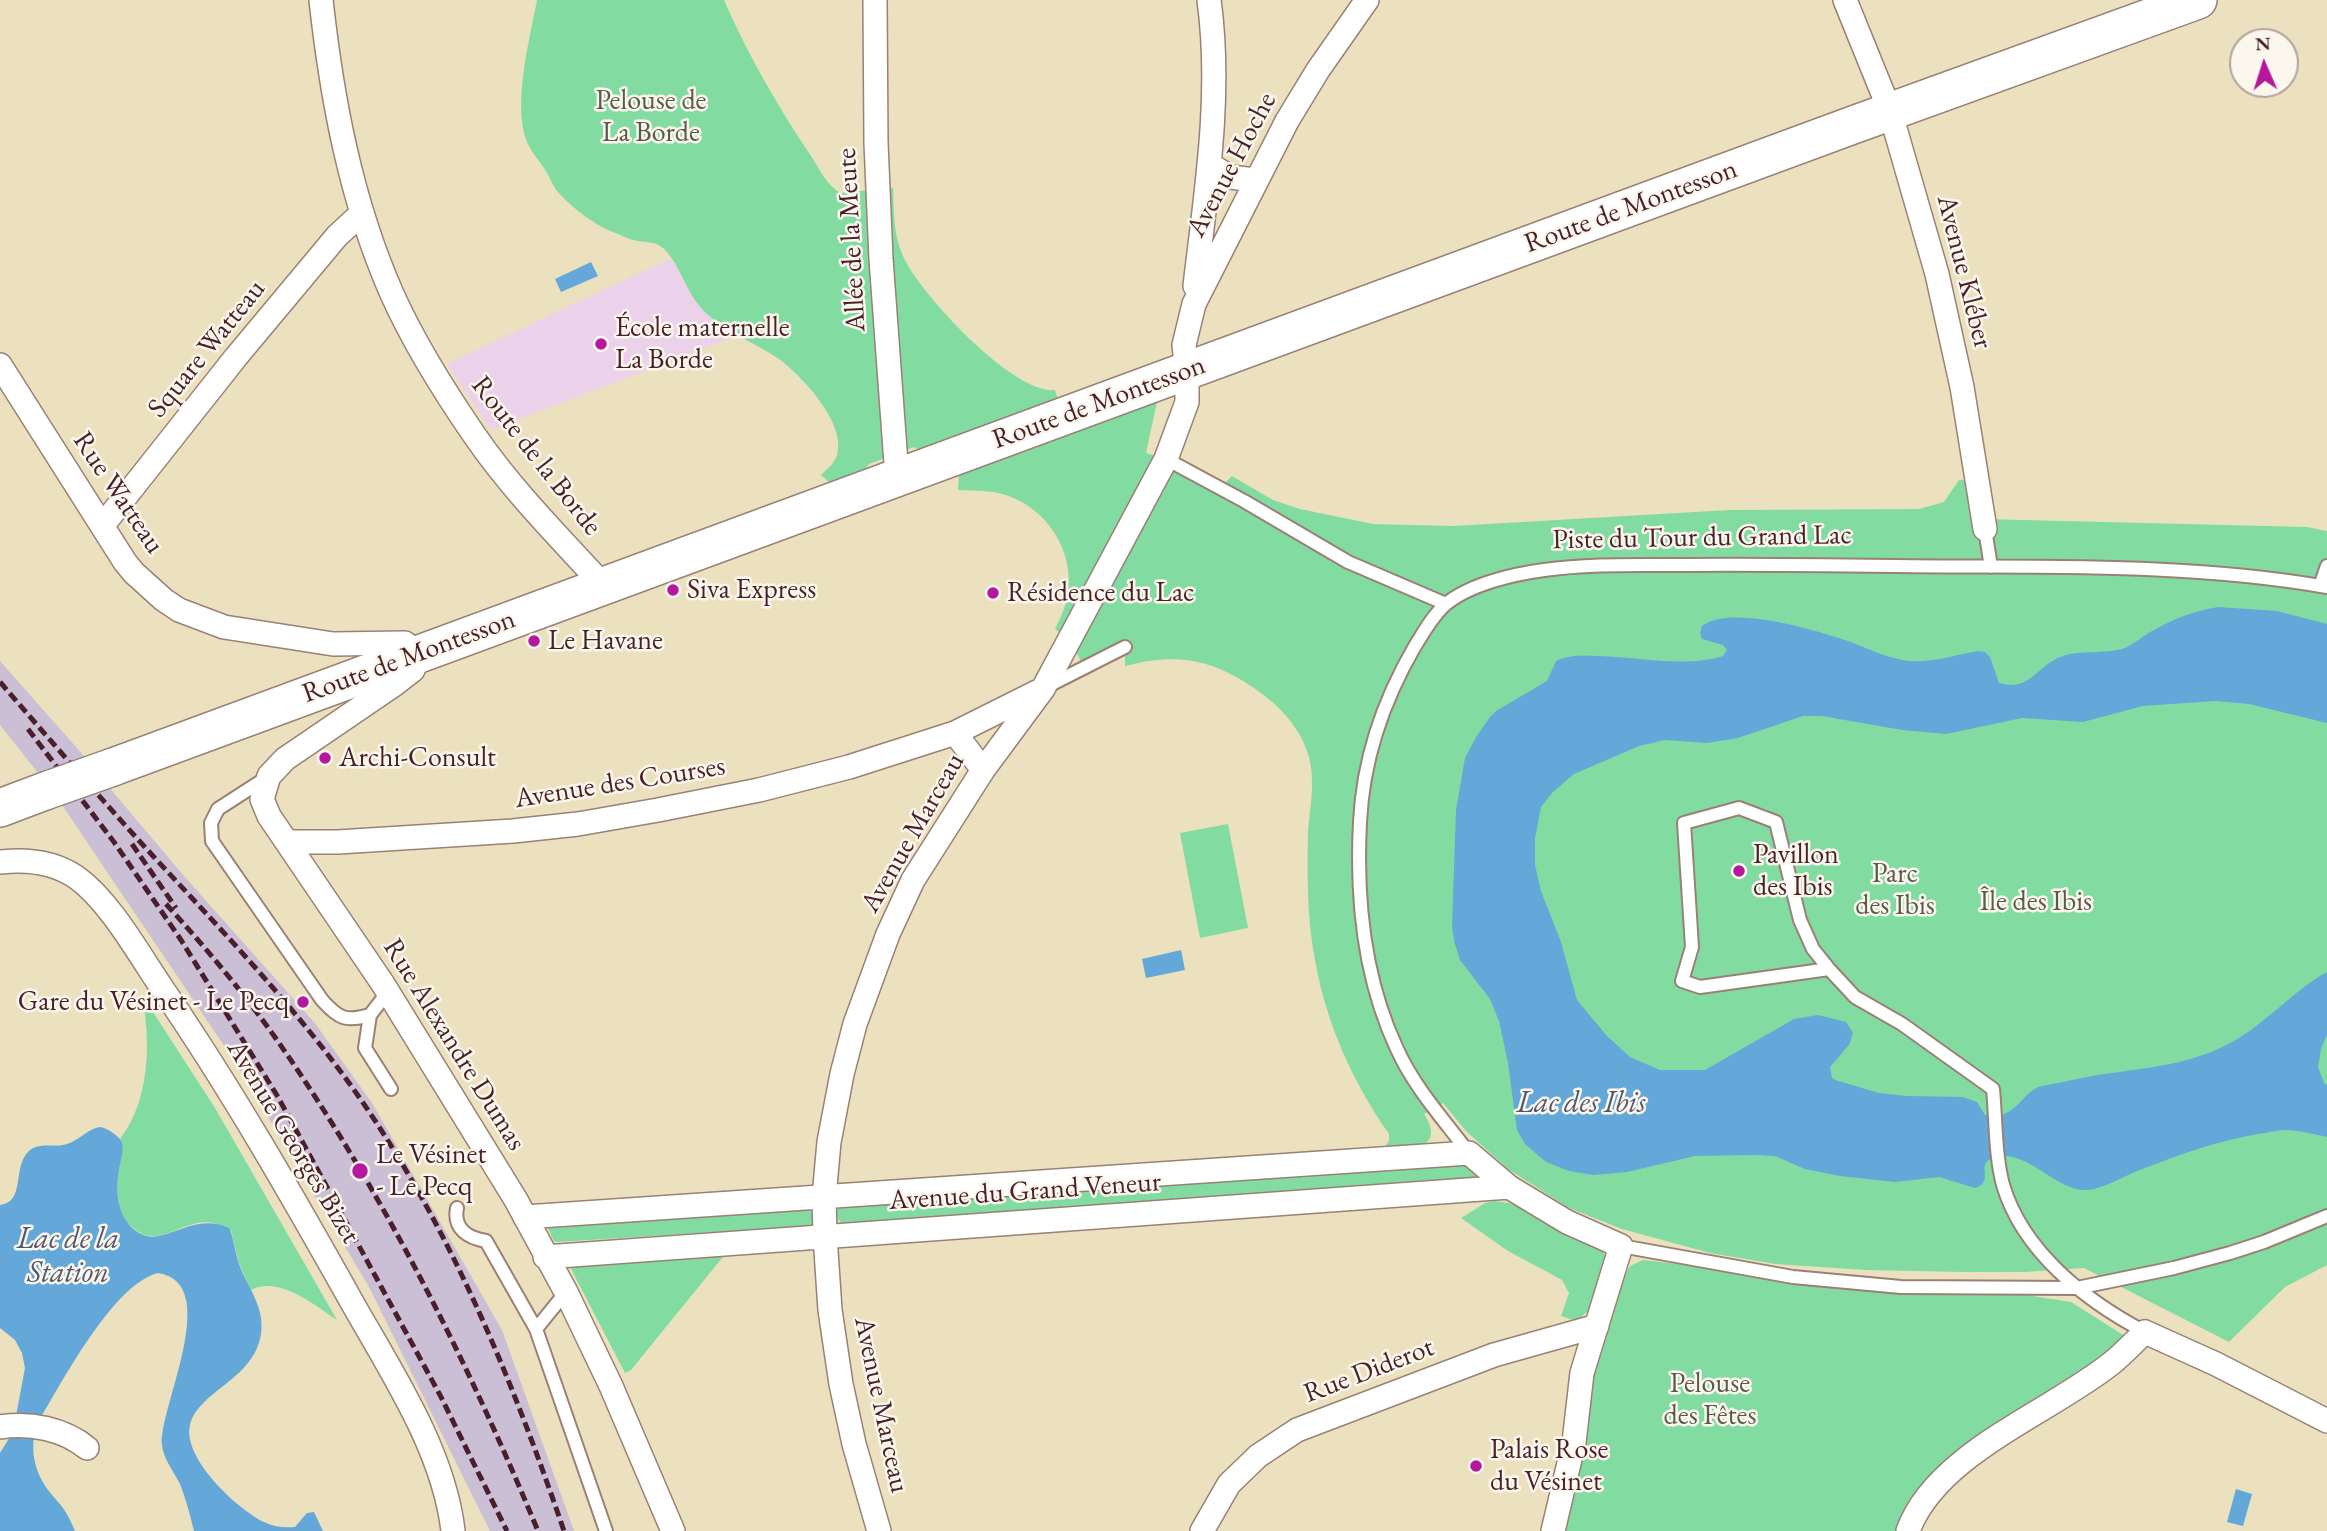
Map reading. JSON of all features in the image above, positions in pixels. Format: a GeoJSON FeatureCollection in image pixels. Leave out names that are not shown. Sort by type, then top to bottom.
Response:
{"type":"FeatureCollection","features":[{"type":"Feature","properties":{"kind":"main road","name":"Route de Montesson"},"geometry":{"type":"LineString","coordinates":[[0,808],[1890,111],[2199,0]]}},
{"type":"Feature","properties":{"kind":"street","name":"Route de la Borde"},"geometry":{"type":"LineString","coordinates":[[321,0],[340,129],[362,213],[392,294],[433,372],[476,438],[530,505],[603,585]]}},
{"type":"Feature","properties":{"kind":"street","name":"Allée de la Meute"},"geometry":{"type":"LineString","coordinates":[[876,0],[879,220],[897,477]]}},
{"type":"Feature","properties":{"kind":"street"},"geometry":{"type":"LineString","coordinates":[[1194,304],[1213,100],[1213,32],[1209,0]]}},
{"type":"Feature","properties":{"kind":"street","name":"Avenue Hoche"},"geometry":{"type":"LineString","coordinates":[[1187,371],[1184,345],[1194,304],[1287,121],[1318,70],[1367,0]]}},
{"type":"Feature","properties":{"kind":"street","name":"Avenue Kléber"},"geometry":{"type":"LineString","coordinates":[[1845,0],[1890,111],[1937,274],[1962,387],[1985,529]]}},
{"type":"Feature","properties":{"kind":"street"},"geometry":{"type":"LineString","coordinates":[[1209,164],[1230,177],[1255,180]]}},
{"type":"Feature","properties":{"kind":"street","name":"Square Watteau"},"geometry":{"type":"LineString","coordinates":[[103,525],[236,357],[337,236],[362,213]]}},
{"type":"Feature","properties":{"kind":"street","name":"Rue Watteau"},"geometry":{"type":"LineString","coordinates":[[0,365],[134,573],[164,600],[203,620],[258,634],[332,644],[405,643],[419,654]]}},
{"type":"Feature","properties":{"kind":"street","name":"Avenue Marceau"},"geometry":{"type":"LineString","coordinates":[[879,1531],[841,1384],[830,1310],[825,1236],[824,1197],[829,1142],[855,1024],[888,934],[914,880],[984,770],[1043,689],[1166,459],[1187,402],[1187,371]]}},
{"type":"Feature","properties":{"kind":"street"},"geometry":{"type":"LineString","coordinates":[[269,776],[285,759],[396,684],[413,670],[419,654]]}},
{"type":"Feature","properties":{"kind":"street","name":"Avenue des Courses"},"geometry":{"type":"LineString","coordinates":[[287,842],[444,836],[578,824],[759,790],[849,767],[955,733],[1043,689]]}},
{"type":"Feature","properties":{"kind":"street"},"geometry":{"type":"LineString","coordinates":[[955,733],[984,770]]}},
{"type":"Feature","properties":{"kind":"street","name":"Rue Alexandre Dumas"},"geometry":{"type":"LineString","coordinates":[[269,776],[262,799],[269,816],[386,993],[525,1217],[566,1292],[611,1386],[673,1531]]}},
{"type":"Feature","properties":{"kind":"street","name":"Avenue Georges Bizet"},"geometry":{"type":"LineString","coordinates":[[0,862],[43,863],[61,868],[78,878],[115,920],[197,1040],[253,1128],[400,1387],[442,1479],[451,1511],[453,1531]]}},
{"type":"Feature","properties":{"kind":"street","name":"Piste du Tour du Grand Lac"},"geometry":{"type":"LineString","coordinates":[[1469,1153],[1509,1187],[1567,1222],[1621,1245]]}},
{"type":"Feature","properties":{"kind":"street","name":"Avenue du Grand Veneur"},"geometry":{"type":"LineString","coordinates":[[525,1217],[1469,1153]]}},
{"type":"Feature","properties":{"kind":"street","name":"Avenue du Grand Veneur"},"geometry":{"type":"LineString","coordinates":[[545,1257],[1509,1187]]}},
{"type":"Feature","properties":{"kind":"street"},"geometry":{"type":"LineString","coordinates":[[1553,1531],[1574,1443],[1582,1373],[1621,1245]]}},
{"type":"Feature","properties":{"kind":"street","name":"Rue Diderot"},"geometry":{"type":"LineString","coordinates":[[1202,1531],[1229,1484],[1258,1456],[1297,1430],[1494,1355],[1597,1326]]}},
{"type":"Feature","properties":{"kind":"street"},"geometry":{"type":"LineString","coordinates":[[1908,1531],[1927,1494],[1952,1471],[2009,1429],[2112,1363],[2145,1332],[2216,1364],[2327,1421]]}},
{"type":"Feature","properties":{"kind":"street"},"geometry":{"type":"LineString","coordinates":[[17,1426],[51,1429],[87,1448]]}},
{"type":"Feature","properties":{"kind":"lane"},"geometry":{"type":"LineString","coordinates":[[1166,459],[1348,562],[1446,604]]}},
{"type":"Feature","properties":{"kind":"lane","name":"Avenue Kléber"},"geometry":{"type":"LineString","coordinates":[[1985,529],[1991,567]]}},
{"type":"Feature","properties":{"kind":"lane","name":"Piste du Tour du Grand Lac"},"geometry":{"type":"LineString","coordinates":[[1469,1153],[1413,1077],[1385,1021],[1373,988],[1367,953],[1360,869],[1362,791],[1379,723],[1407,661],[1446,604],[1491,582],[1524,573],[1563,568],[1751,564],[2172,571],[2324,586]]}},
{"type":"Feature","properties":{"kind":"lane"},"geometry":{"type":"LineString","coordinates":[[2324,586],[2327,566]]}},
{"type":"Feature","properties":{"kind":"lane","name":"Avenue des Courses"},"geometry":{"type":"LineString","coordinates":[[1043,689],[1125,647]]}},
{"type":"Feature","properties":{"kind":"lane"},"geometry":{"type":"LineString","coordinates":[[269,776],[218,809],[211,823],[212,841],[334,1014],[353,1020],[370,1015]]}},
{"type":"Feature","properties":{"kind":"lane"},"geometry":{"type":"LineString","coordinates":[[1829,969],[1700,987],[1682,981],[1692,947],[1684,823],[1739,807],[1776,822],[1800,920],[1813,949],[1855,997],[1902,1024],[1993,1089],[2003,1184],[2020,1222],[2034,1243],[2077,1288],[2124,1321],[2145,1332]]}},
{"type":"Feature","properties":{"kind":"lane"},"geometry":{"type":"LineString","coordinates":[[386,993],[370,1015],[365,1048],[391,1089]]}},
{"type":"Feature","properties":{"kind":"lane"},"geometry":{"type":"LineString","coordinates":[[457,1208],[456,1216],[460,1229],[472,1239],[486,1241],[536,1329],[606,1531]]}},
{"type":"Feature","properties":{"kind":"lane","name":"Piste du Tour du Grand Lac"},"geometry":{"type":"LineString","coordinates":[[1621,1245],[1793,1278],[1901,1287],[2077,1288],[2174,1268],[2230,1253],[2327,1216]]}},
{"type":"Feature","properties":{"kind":"lane"},"geometry":{"type":"LineString","coordinates":[[536,1329],[566,1292]]}},
{"type":"Feature","properties":{"kind":"shaded area","name":"École maternelle La Borde"},"geometry":{"type":"Polygon","coordinates":[[[671,258],[695,301],[708,315],[738,335],[491,430],[447,364],[671,258]]]}},
{"type":"Feature","properties":{"kind":"shaded area"},"geometry":{"type":"Polygon","coordinates":[[[0,661],[84,756],[38,773],[0,725],[0,661]]]}},
{"type":"Feature","properties":{"kind":"shaded area"},"geometry":{"type":"Polygon","coordinates":[[[108,786],[314,1022],[372,1103],[502,1330],[574,1531],[490,1531],[369,1287],[239,1068],[60,802],[108,786]]]}},
{"type":"Feature","properties":{"kind":"green space","name":"Pelouse de La Borde"},"geometry":{"type":"Polygon","coordinates":[[[537,0],[724,0],[764,80],[827,181],[841,193],[893,188],[897,239],[912,273],[947,316],[993,360],[1037,387],[1055,390],[1060,406],[927,455],[914,447],[869,464],[859,479],[844,478],[830,483],[821,475],[836,458],[838,443],[829,415],[810,389],[779,359],[723,327],[707,314],[663,248],[610,231],[570,204],[556,190],[531,150],[523,127],[521,110],[527,52],[537,0]]]}},
{"type":"Feature","properties":{"kind":"green space","name":"Parc des Ibis"},"geometry":{"type":"Polygon","coordinates":[[[1158,397],[1146,453],[1166,459],[1220,488],[1232,476],[1273,500],[1300,509],[1373,524],[1453,526],[1729,510],[1919,509],[1944,502],[1959,480],[1978,480],[1983,519],[2307,527],[2327,531],[2327,1265],[2285,1287],[2229,1342],[2084,1268],[1962,1272],[1865,1270],[1775,1264],[1710,1253],[1622,1229],[1569,1208],[1508,1169],[1466,1131],[1443,1103],[1424,1114],[1430,1126],[1429,1140],[1423,1145],[1386,1152],[1389,1134],[1363,1093],[1342,1051],[1320,983],[1312,944],[1308,896],[1311,767],[1307,750],[1291,721],[1253,687],[1210,665],[1169,659],[1125,666],[1125,648],[1084,667],[1070,641],[1055,629],[1066,602],[1069,577],[1067,562],[1055,533],[1034,510],[1021,501],[994,492],[958,490],[959,473],[1158,397]]]}},
{"type":"Feature","properties":{"kind":"green space"},"geometry":{"type":"Polygon","coordinates":[[[1228,824],[1248,928],[1200,938],[1180,833],[1228,824]]]}},
{"type":"Feature","properties":{"kind":"green space"},"geometry":{"type":"Polygon","coordinates":[[[142,995],[215,1108],[337,1320],[307,1300],[284,1289],[262,1286],[251,1290],[239,1263],[231,1231],[220,1225],[205,1222],[152,1236],[142,1234],[126,1221],[120,1208],[118,1193],[122,1151],[120,1139],[137,1107],[146,1070],[147,1032],[142,995]]]}},
{"type":"Feature","properties":{"kind":"green space"},"geometry":{"type":"Polygon","coordinates":[[[1470,1164],[1477,1173],[1477,1181],[844,1224],[838,1220],[836,1214],[841,1202],[1470,1164]]]}},
{"type":"Feature","properties":{"kind":"green space"},"geometry":{"type":"Polygon","coordinates":[[[1495,1201],[1533,1212],[1600,1247],[1608,1260],[1597,1304],[1576,1321],[1561,1316],[1569,1293],[1562,1280],[1508,1251],[1461,1218],[1485,1203],[1495,1201]]]}},
{"type":"Feature","properties":{"kind":"green space"},"geometry":{"type":"Polygon","coordinates":[[[815,1208],[815,1222],[811,1226],[557,1242],[546,1224],[815,1208]]]}},
{"type":"Feature","properties":{"kind":"green space"},"geometry":{"type":"Polygon","coordinates":[[[731,1247],[631,1370],[625,1373],[569,1265],[731,1247]]]}},
{"type":"Feature","properties":{"kind":"green space","name":"Pelouse des Fêtes"},"geometry":{"type":"Polygon","coordinates":[[[1643,1260],[1956,1292],[2026,1295],[2071,1302],[2128,1338],[2096,1365],[1945,1464],[1899,1531],[1553,1531],[1597,1326],[1630,1266],[1643,1260]]]}},
{"type":"Feature","properties":{"kind":"water"},"geometry":{"type":"Polygon","coordinates":[[[591,262],[598,276],[561,292],[555,279],[591,262]]]}},
{"type":"Feature","properties":{"kind":"water","name":"Lac des Ibis"},"geometry":{"type":"Polygon","coordinates":[[[2218,607],[2277,611],[2327,624],[2327,723],[2249,704],[2215,701],[2143,706],[2083,722],[2022,718],[1946,734],[1902,730],[1822,716],[1803,716],[1738,738],[1707,743],[1665,740],[1639,746],[1574,774],[1552,793],[1541,807],[1535,838],[1535,865],[1577,1000],[1607,1036],[1630,1057],[1660,1070],[1705,1070],[1794,1019],[1818,1015],[1846,1022],[1853,1033],[1849,1045],[1830,1067],[1835,1080],[1879,1093],[1963,1097],[1977,1102],[1985,1115],[2009,1112],[2038,1087],[2143,1069],[2204,1055],[2245,1034],[2327,972],[2327,1035],[2318,1067],[2327,1085],[2327,1137],[2285,1130],[2243,1137],[2183,1154],[2106,1185],[2084,1190],[2061,1183],[2027,1162],[2003,1156],[1987,1162],[1984,1182],[1975,1188],[1939,1177],[1895,1182],[1840,1176],[1805,1169],[1775,1156],[1756,1155],[1695,1156],[1627,1172],[1593,1175],[1569,1171],[1546,1162],[1525,1144],[1517,1130],[1499,1021],[1490,999],[1460,960],[1454,941],[1452,926],[1456,810],[1465,758],[1476,737],[1496,711],[1547,681],[1556,661],[1582,656],[1677,662],[1723,656],[1727,650],[1723,645],[1702,639],[1702,626],[1715,620],[1752,618],[1815,631],[1901,660],[1926,661],[1985,652],[1990,657],[1999,683],[2010,685],[2026,681],[2060,657],[2125,648],[2176,619],[2218,607]]]}},
{"type":"Feature","properties":{"kind":"water"},"geometry":{"type":"Polygon","coordinates":[[[1181,950],[1185,970],[1146,978],[1142,959],[1181,950]]]}},
{"type":"Feature","properties":{"kind":"water","name":"Lac de la Station"},"geometry":{"type":"Polygon","coordinates":[[[101,1127],[113,1133],[122,1143],[118,1192],[121,1210],[129,1225],[146,1236],[167,1234],[202,1224],[229,1228],[239,1264],[261,1315],[261,1334],[248,1363],[195,1413],[190,1425],[194,1452],[214,1481],[227,1494],[264,1522],[280,1527],[295,1527],[307,1513],[314,1512],[323,1531],[194,1531],[180,1484],[162,1445],[163,1428],[183,1350],[187,1323],[186,1299],[177,1282],[158,1273],[141,1281],[106,1315],[74,1361],[35,1431],[33,1449],[39,1474],[65,1511],[75,1531],[0,1531],[0,1453],[13,1432],[25,1368],[22,1353],[15,1340],[0,1328],[0,1205],[13,1197],[21,1165],[29,1151],[37,1147],[67,1144],[101,1127]]]}},
{"type":"Feature","properties":{"kind":"water"},"geometry":{"type":"Polygon","coordinates":[[[2236,1489],[2252,1494],[2243,1526],[2227,1522],[2236,1489]]]}},
{"type":"Feature","properties":{"kind":"railway"},"geometry":{"type":"LineString","coordinates":[[0,682],[114,813],[260,973],[312,1034],[359,1097],[423,1199],[451,1252],[501,1362],[564,1531]]}},
{"type":"Feature","properties":{"kind":"railway"},"geometry":{"type":"LineString","coordinates":[[28,729],[114,842],[181,940],[278,1097],[440,1395],[507,1531]]}},
{"type":"Feature","properties":{"kind":"railway"},"geometry":{"type":"LineString","coordinates":[[132,844],[176,908]]}},
{"type":"Feature","properties":{"kind":"railway"},"geometry":{"type":"LineString","coordinates":[[166,904],[264,1022],[353,1157],[421,1278],[482,1404],[538,1531]]}},
{"type":"Feature","properties":{"kind":"place","name":"École maternelle La Borde"},"geometry":{"type":"Point","coordinates":[601,344]}},
{"type":"Feature","properties":{"kind":"place","name":"Siva Express"},"geometry":{"type":"Point","coordinates":[673,590]}},
{"type":"Feature","properties":{"kind":"place","name":"Résidence du Lac"},"geometry":{"type":"Point","coordinates":[993,593]}},
{"type":"Feature","properties":{"kind":"place","name":"Le Havane"},"geometry":{"type":"Point","coordinates":[534,641]}},
{"type":"Feature","properties":{"kind":"place","name":"Archi-Consult"},"geometry":{"type":"Point","coordinates":[325,758]}},
{"type":"Feature","properties":{"kind":"place","name":"Pavillon des Ibis"},"geometry":{"type":"Point","coordinates":[1739,871]}},
{"type":"Feature","properties":{"kind":"place","name":"Gare du Vésinet - Le Pecq"},"geometry":{"type":"Point","coordinates":[303,1002]}},
{"type":"Feature","properties":{"kind":"place","name":"Le Vésinet - Le Pecq"},"geometry":{"type":"Point","coordinates":[360,1171]}},
{"type":"Feature","properties":{"kind":"place","name":"Palais Rose du Vésinet"},"geometry":{"type":"Point","coordinates":[1476,1466]}},
{"type":"Feature","properties":{"kind":"park label","name":"Île des Ibis"},"geometry":{"type":"Point","coordinates":[2036,902]}}]}
